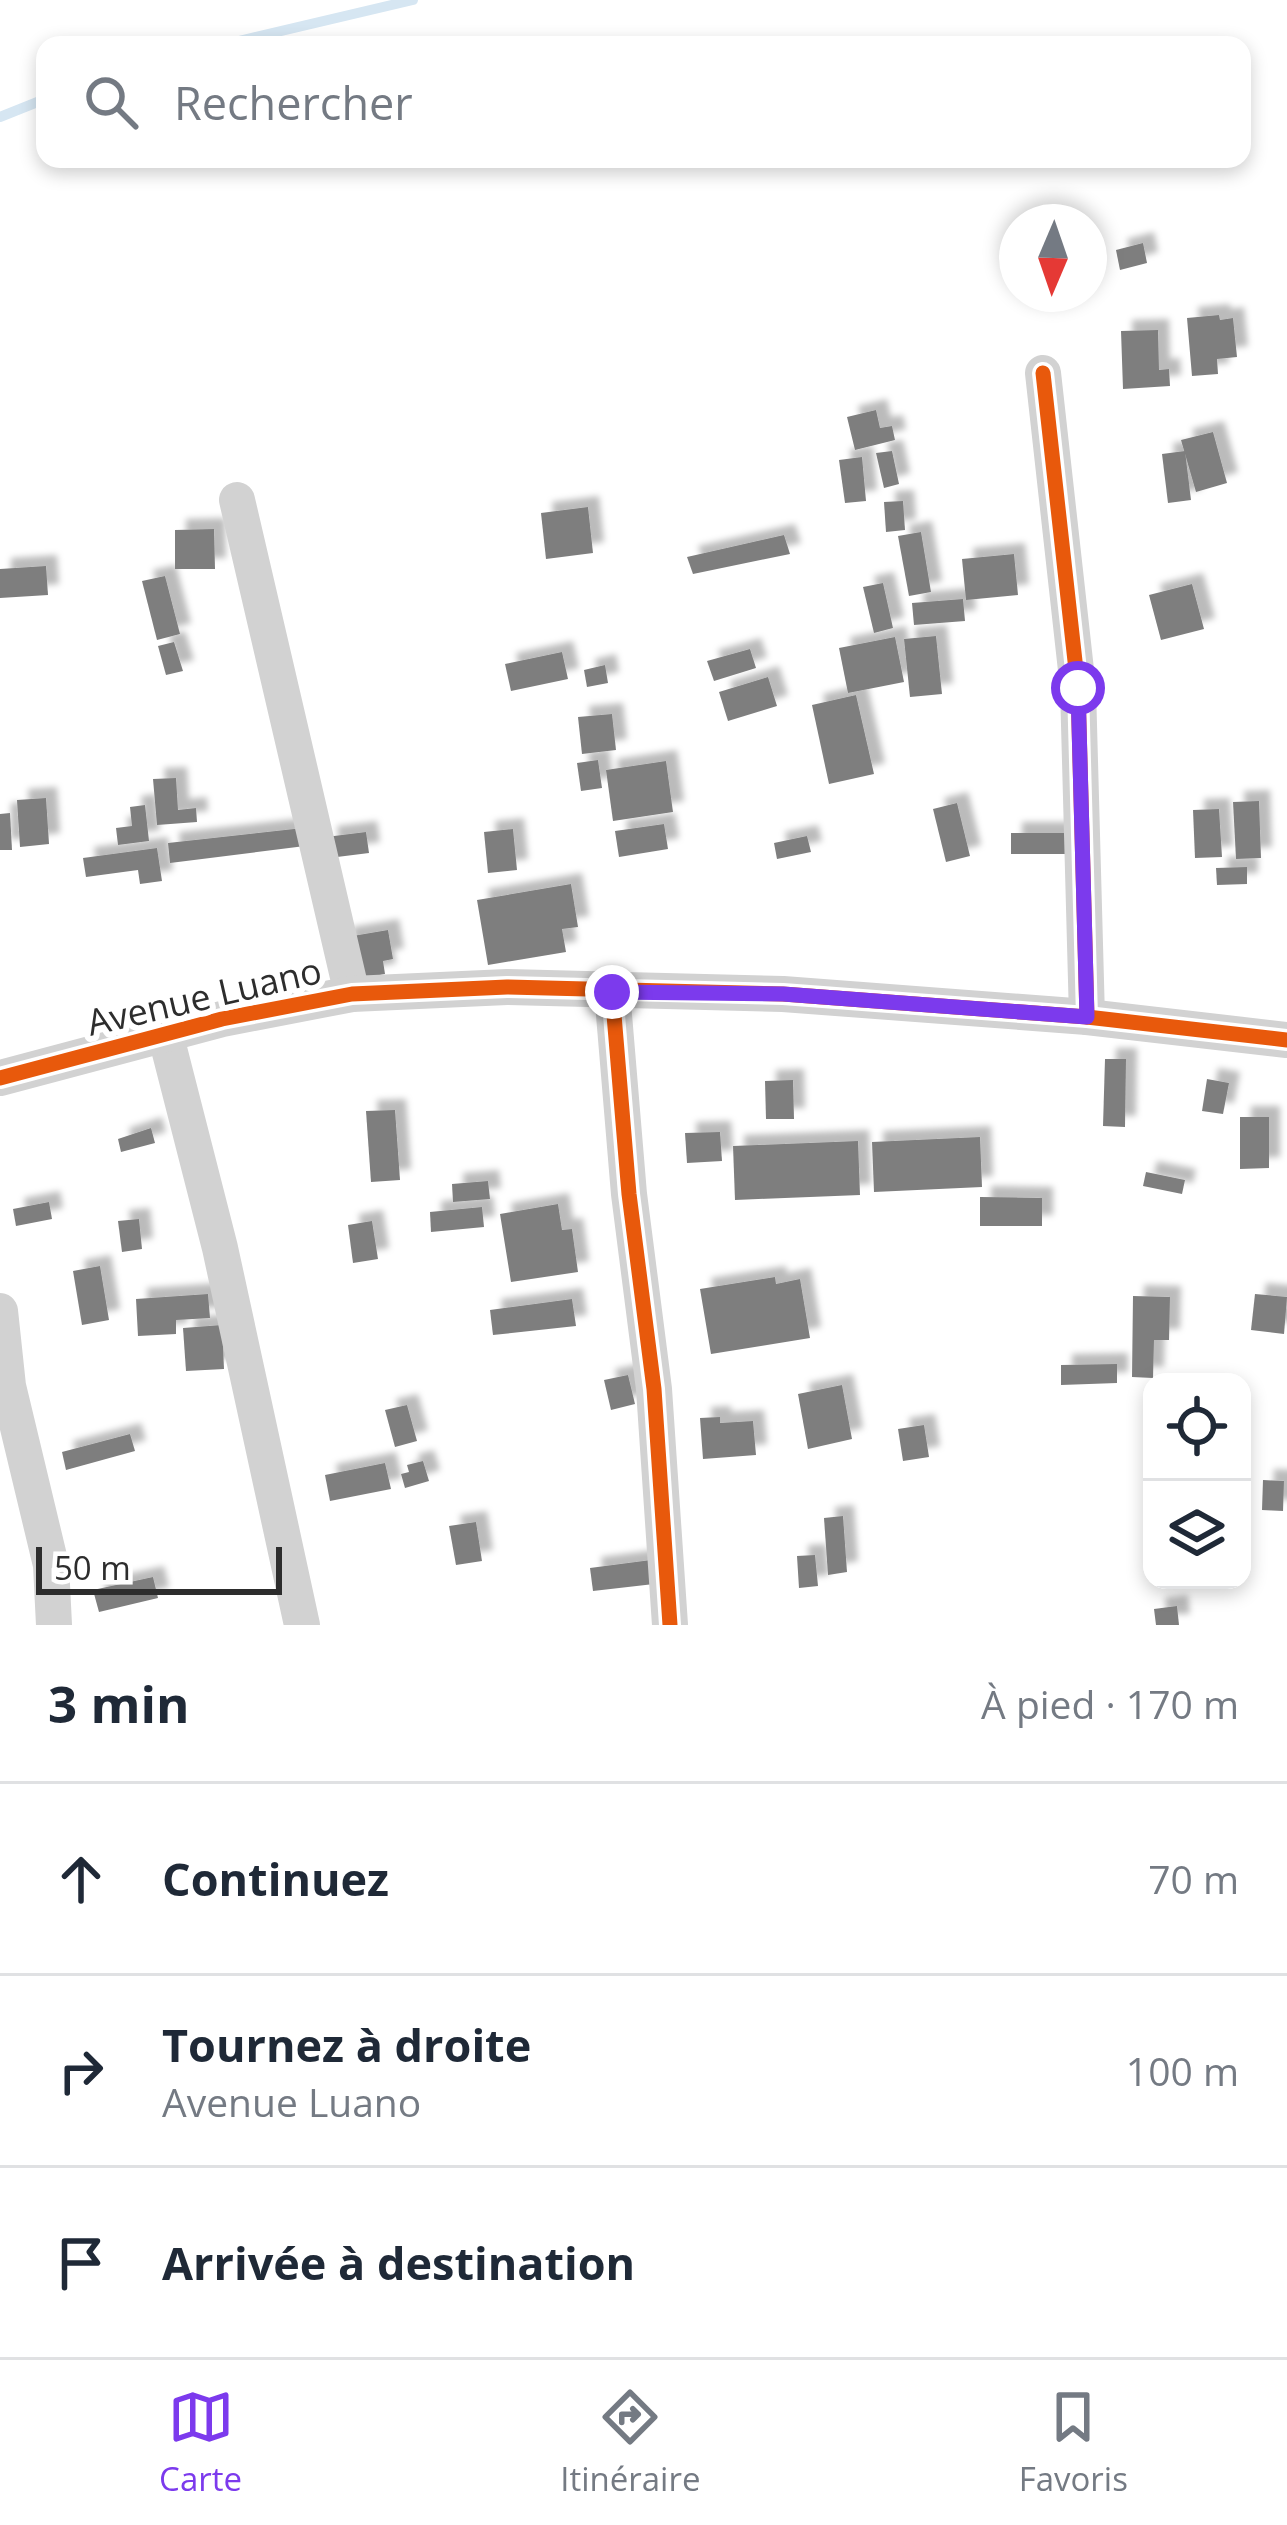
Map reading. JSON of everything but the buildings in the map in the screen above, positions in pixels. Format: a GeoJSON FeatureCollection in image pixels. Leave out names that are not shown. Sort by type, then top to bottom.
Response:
{"type":"FeatureCollection","features":[{"type":"Feature","properties":{"kind":"street"},"geometry":{"type":"LineString","coordinates":[[1043,373],[1078,688],[1087,1017]]}},
{"type":"Feature","properties":{"kind":"street"},"geometry":{"type":"LineString","coordinates":[[236,500],[352,994]]}},
{"type":"Feature","properties":{"kind":"street","name":"Avenue Luano"},"geometry":{"type":"LineString","coordinates":[[0,1078],[165,1033],[352,994],[507,987],[783,994],[1087,1017],[1287,1040]]}},
{"type":"Feature","properties":{"kind":"street"},"geometry":{"type":"LineString","coordinates":[[612,992],[629,1194],[654,1389],[670,1625]]}},
{"type":"Feature","properties":{"kind":"street"},"geometry":{"type":"LineString","coordinates":[[165,1033],[220,1248],[302,1625]]}},
{"type":"Feature","properties":{"kind":"street"},"geometry":{"type":"LineString","coordinates":[[0,1311],[8,1386],[51,1565],[54,1625]]}},
{"type":"Feature","properties":{"kind":"waterway"},"geometry":{"type":"LineString","coordinates":[[260,36],[413,0]]}},
{"type":"Feature","properties":{"kind":"waterway"},"geometry":{"type":"LineString","coordinates":[[0,117],[36,103]]}},
{"type":"Feature","properties":{"kind":"cycle path"},"geometry":{"type":"LineString","coordinates":[[1043,373],[1078,688],[1087,1017]]}},
{"type":"Feature","properties":{"kind":"cycle path"},"geometry":{"type":"LineString","coordinates":[[0,1078],[222,1019],[352,994],[507,987],[783,994],[1087,1017],[1287,1040]]}},
{"type":"Feature","properties":{"kind":"cycle path"},"geometry":{"type":"LineString","coordinates":[[612,991],[629,1194],[654,1389],[670,1625]]}},
{"type":"Feature","properties":{"kind":"route"},"geometry":{"type":"LineString","coordinates":[[612,992],[783,994],[1087,1017],[1078,688]]}}]}
